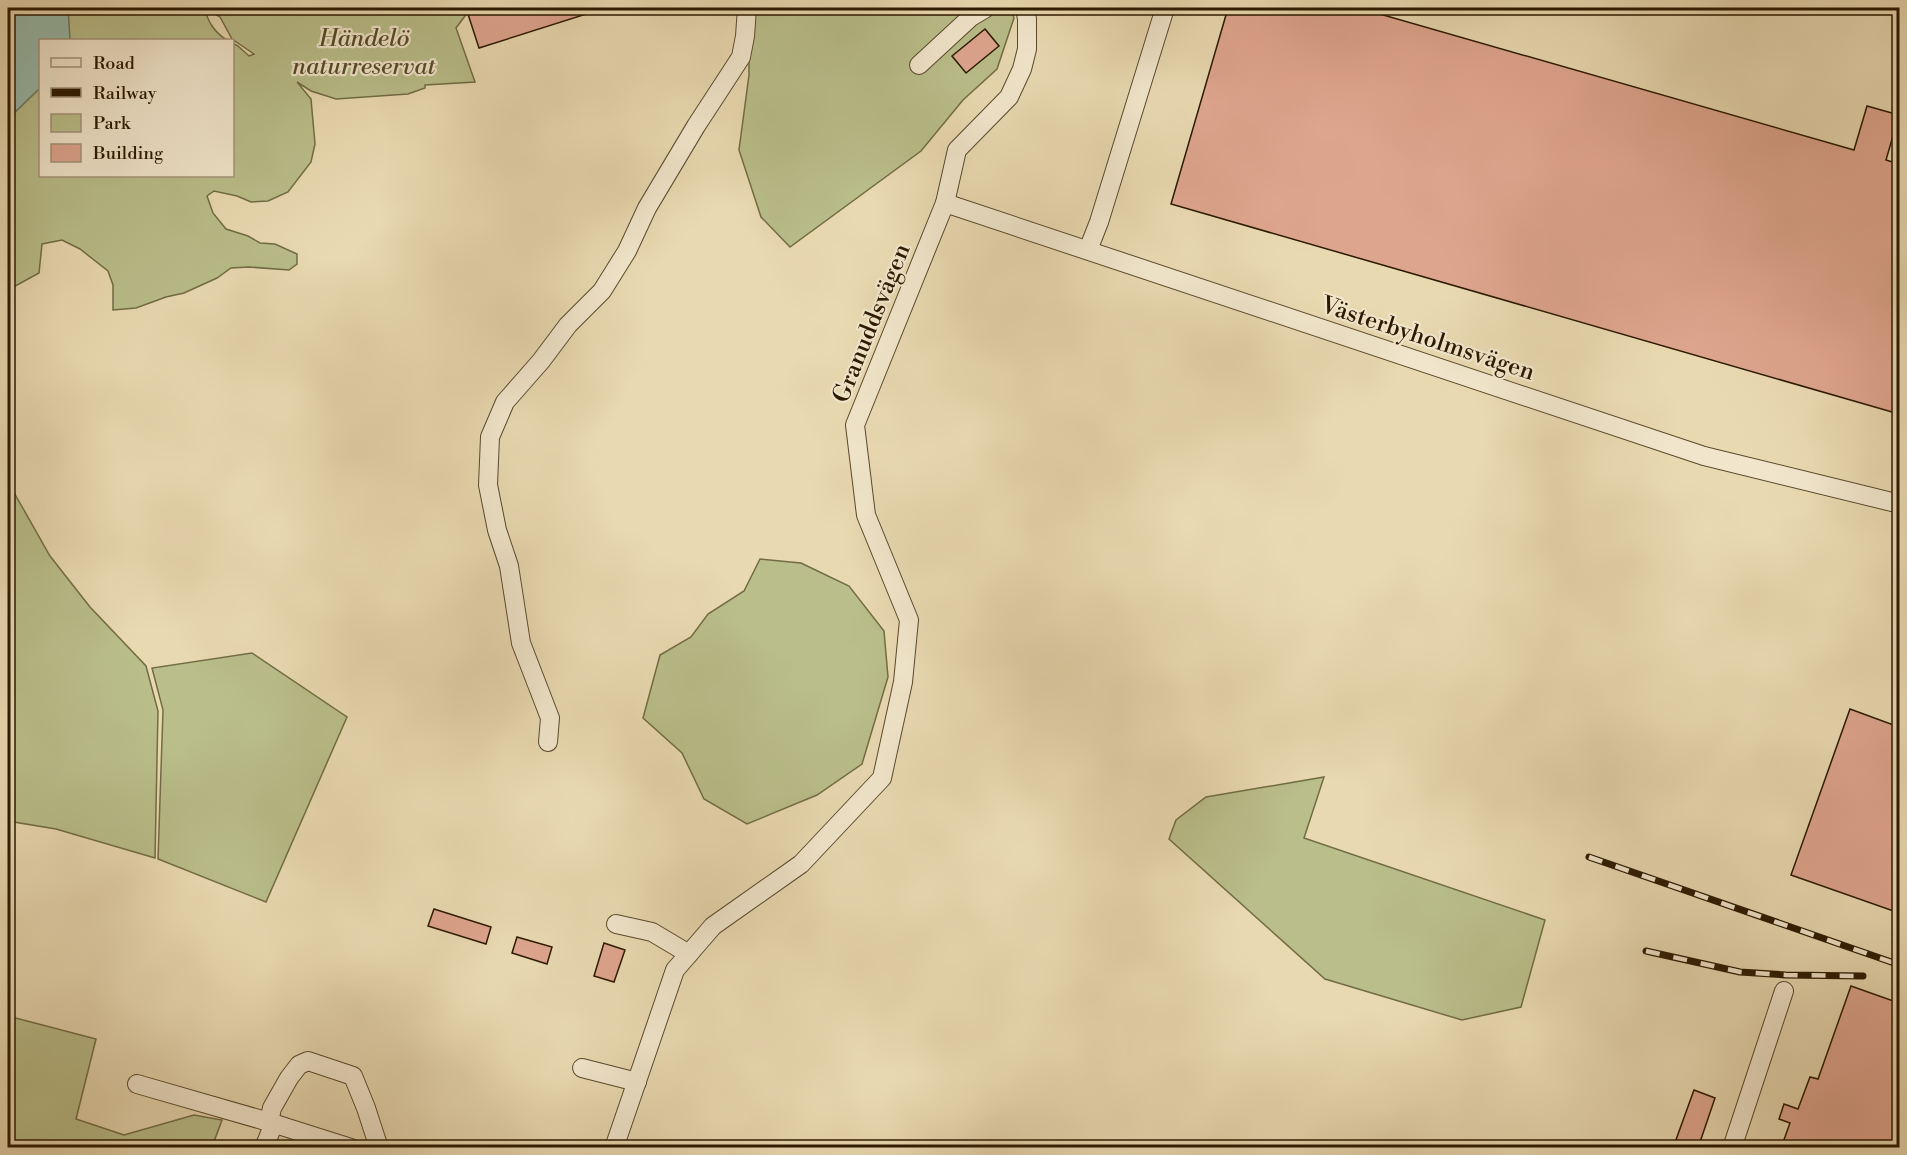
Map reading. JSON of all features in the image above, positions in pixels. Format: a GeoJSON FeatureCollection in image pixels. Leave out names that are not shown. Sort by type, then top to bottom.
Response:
{"type":"FeatureCollection","features":[{"type":"Feature","properties":{"kind":"street"},"geometry":{"type":"LineString","coordinates":[[548,742],[550,718],[521,643],[509,566],[497,530],[488,485],[490,437],[505,402],[541,361],[568,325],[602,291],[627,251],[647,208],[741,57],[747,8]]}},
{"type":"Feature","properties":{"kind":"street"},"geometry":{"type":"LineString","coordinates":[[919,65],[972,17],[986,8]]}},
{"type":"Feature","properties":{"kind":"street","name":"Granuddsvägen"},"geometry":{"type":"LineString","coordinates":[[614,1148],[675,970],[713,926],[801,864],[882,778],[903,682],[909,620],[866,515],[855,425],[945,203],[957,150],[1009,97],[1022,69],[1027,49],[1025,8]]}},
{"type":"Feature","properties":{"kind":"street"},"geometry":{"type":"LineString","coordinates":[[1088,250],[1099,222],[1165,8]]}},
{"type":"Feature","properties":{"kind":"street","name":"Västerbyholmsvägen"},"geometry":{"type":"LineString","coordinates":[[945,203],[1704,456],[1899,504]]}},
{"type":"Feature","properties":{"kind":"street"},"geometry":{"type":"LineString","coordinates":[[616,924],[652,932],[689,954]]}},
{"type":"Feature","properties":{"kind":"street"},"geometry":{"type":"LineString","coordinates":[[1732,1148],[1784,991]]}},
{"type":"Feature","properties":{"kind":"street"},"geometry":{"type":"LineString","coordinates":[[264,1148],[272,1123],[272,1108],[289,1078],[299,1065],[308,1061],[353,1076],[379,1148]]}},
{"type":"Feature","properties":{"kind":"street"},"geometry":{"type":"LineString","coordinates":[[582,1068],[637,1082]]}},
{"type":"Feature","properties":{"kind":"street"},"geometry":{"type":"LineString","coordinates":[[137,1084],[351,1148]]}},
{"type":"Feature","properties":{"kind":"green space"},"geometry":{"type":"Polygon","coordinates":[[[68,8],[205,8],[212,26],[226,39],[69,39],[68,8]]]}},
{"type":"Feature","properties":{"kind":"green space","name":"Händelö naturreservat"},"geometry":{"type":"Polygon","coordinates":[[[206,8],[471,8],[456,28],[475,82],[425,85],[425,88],[408,94],[336,99],[311,91],[297,82],[311,99],[315,144],[311,162],[288,192],[268,201],[251,202],[214,191],[207,196],[213,213],[226,229],[248,236],[260,243],[275,244],[297,254],[297,264],[289,270],[231,268],[217,278],[184,293],[136,308],[113,310],[113,285],[108,271],[80,249],[62,240],[42,244],[39,273],[8,290],[8,119],[39,89],[39,177],[234,177],[234,44],[249,56],[254,54],[232,39],[220,17],[206,8]]]}},
{"type":"Feature","properties":{"kind":"green space"},"geometry":{"type":"Polygon","coordinates":[[[751,8],[1011,8],[1014,18],[997,69],[963,100],[921,151],[790,247],[761,217],[739,150],[749,75],[749,13],[751,8]]]}},
{"type":"Feature","properties":{"kind":"green space"},"geometry":{"type":"Polygon","coordinates":[[[8,482],[50,556],[90,607],[146,666],[158,711],[155,858],[56,829],[8,821],[8,482]]]}},
{"type":"Feature","properties":{"kind":"green space"},"geometry":{"type":"Polygon","coordinates":[[[760,559],[801,563],[849,586],[884,631],[888,677],[862,764],[817,795],[747,824],[704,799],[682,753],[643,718],[660,655],[691,637],[708,614],[744,591],[760,559]]]}},
{"type":"Feature","properties":{"kind":"green space"},"geometry":{"type":"Polygon","coordinates":[[[252,653],[347,717],[266,902],[158,859],[163,710],[152,668],[252,653]]]}},
{"type":"Feature","properties":{"kind":"green space"},"geometry":{"type":"Polygon","coordinates":[[[1324,777],[1304,838],[1545,920],[1521,1007],[1462,1020],[1325,979],[1169,839],[1176,820],[1206,797],[1324,777]]]}},
{"type":"Feature","properties":{"kind":"green space"},"geometry":{"type":"Polygon","coordinates":[[[8,1016],[96,1039],[76,1119],[124,1135],[194,1115],[222,1120],[212,1147],[8,1147],[8,1016]]]}},
{"type":"Feature","properties":{"kind":"shaded area"},"geometry":{"type":"Polygon","coordinates":[[[8,8],[68,8],[70,39],[39,39],[39,89],[8,119],[8,8]]]}},
{"type":"Feature","properties":{"kind":"building"},"geometry":{"type":"Polygon","coordinates":[[[466,8],[599,8],[599,10],[479,48],[466,8]]]}},
{"type":"Feature","properties":{"kind":"building"},"geometry":{"type":"Polygon","coordinates":[[[1228,8],[1359,8],[1854,150],[1867,106],[1899,115],[1886,160],[1899,164],[1899,414],[1171,204],[1228,8]]]}},
{"type":"Feature","properties":{"kind":"building"},"geometry":{"type":"Polygon","coordinates":[[[985,29],[999,46],[966,73],[952,56],[985,29]]]}},
{"type":"Feature","properties":{"kind":"building"},"geometry":{"type":"Polygon","coordinates":[[[1850,709],[1899,727],[1899,913],[1791,875],[1850,709]]]}},
{"type":"Feature","properties":{"kind":"building"},"geometry":{"type":"Polygon","coordinates":[[[434,909],[491,927],[486,944],[428,926],[434,909]]]}},
{"type":"Feature","properties":{"kind":"building"},"geometry":{"type":"Polygon","coordinates":[[[517,937],[552,947],[547,964],[512,953],[517,937]]]}},
{"type":"Feature","properties":{"kind":"building"},"geometry":{"type":"Polygon","coordinates":[[[604,943],[625,950],[614,982],[594,976],[604,943]]]}},
{"type":"Feature","properties":{"kind":"building"},"geometry":{"type":"Polygon","coordinates":[[[1851,986],[1899,1003],[1899,1148],[1781,1148],[1790,1123],[1779,1119],[1784,1104],[1798,1109],[1810,1077],[1818,1079],[1851,986]]]}},
{"type":"Feature","properties":{"kind":"building"},"geometry":{"type":"Polygon","coordinates":[[[1694,1090],[1715,1098],[1698,1148],[1673,1148],[1694,1090]]]}},
{"type":"Feature","properties":{"kind":"railway"},"geometry":{"type":"LineString","coordinates":[[1589,857],[1900,965]]}},
{"type":"Feature","properties":{"kind":"railway"},"geometry":{"type":"LineString","coordinates":[[1646,951],[1740,972],[1863,976]]}}]}
